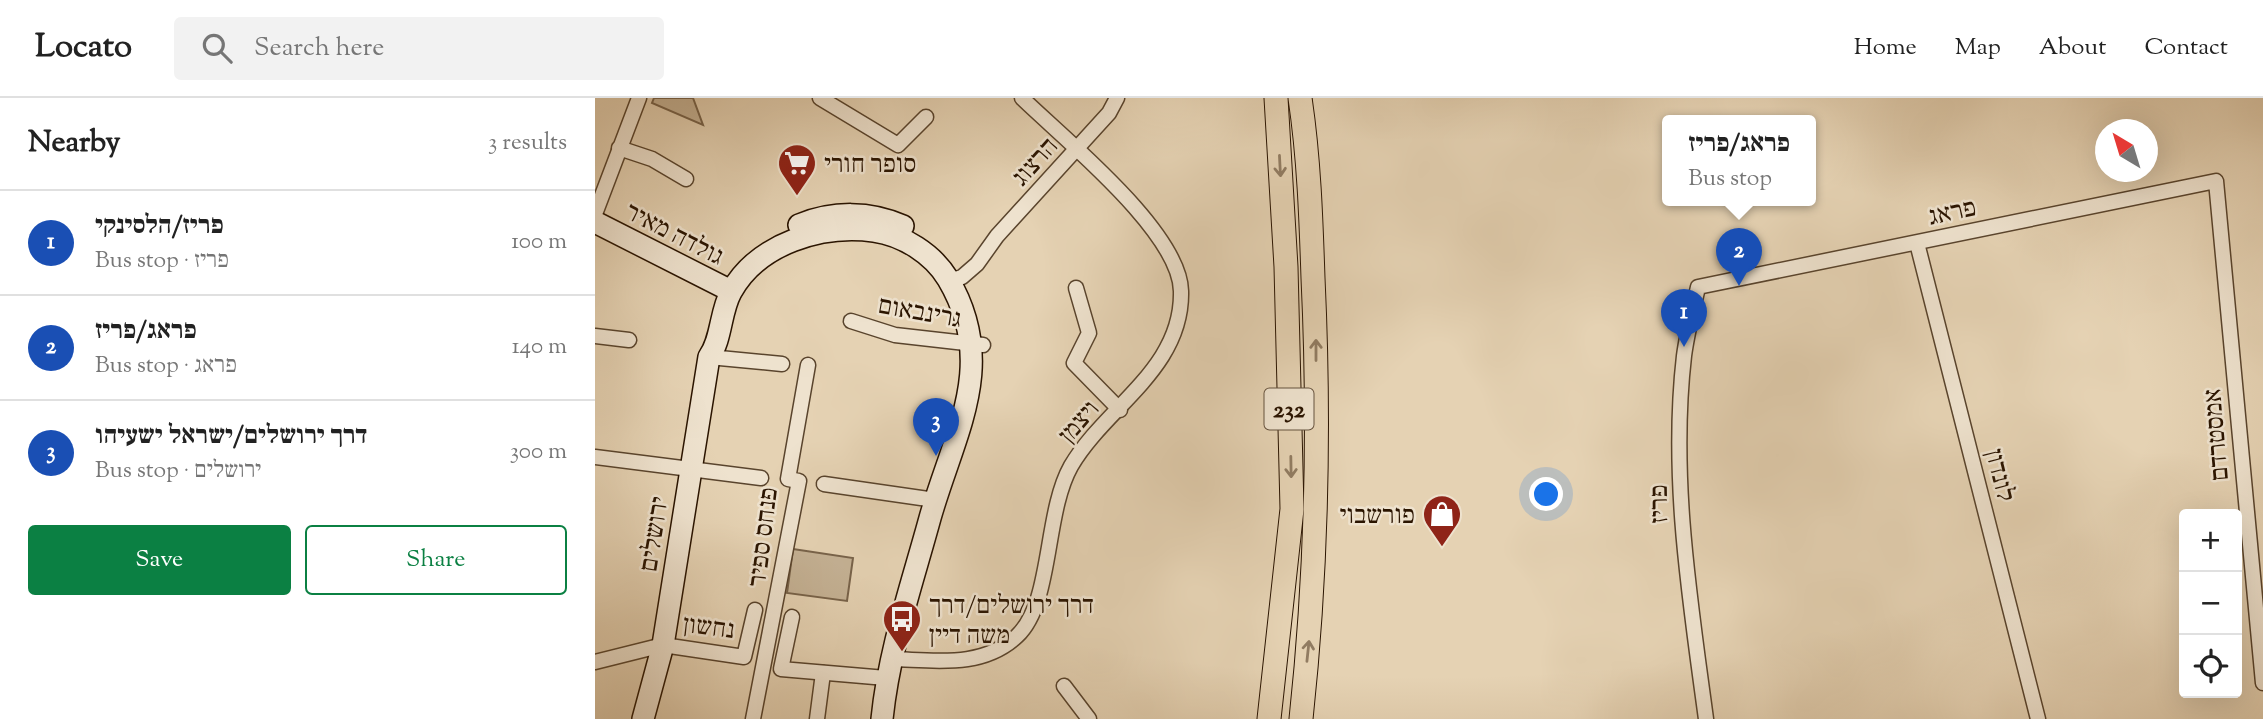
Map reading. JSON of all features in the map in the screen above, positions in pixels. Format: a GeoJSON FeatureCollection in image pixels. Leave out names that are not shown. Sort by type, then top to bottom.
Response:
{"type":"FeatureCollection","features":[{"type":"Feature","properties":{"kind":"main road","name":"232"},"geometry":{"type":"LineString","coordinates":[[1269,719],[1291,509],[1286,267],[1276,98]]}},
{"type":"Feature","properties":{"kind":"main road","name":"232"},"geometry":{"type":"LineString","coordinates":[[1300,98],[1310,195],[1316,338],[1317,503],[1313,612],[1301,719]]}},
{"type":"Feature","properties":{"kind":"street"},"geometry":{"type":"LineString","coordinates":[[595,214],[639,98]]}},
{"type":"Feature","properties":{"kind":"street","name":"ויצמן"},"geometry":{"type":"LineString","coordinates":[[792,617],[781,669],[823,673],[888,668],[978,658],[999,650],[1018,635],[1034,613],[1051,525],[1071,467],[1090,440],[1120,410],[1165,353],[1177,327],[1181,289],[1170,252],[1149,220],[1022,98]]}},
{"type":"Feature","properties":{"kind":"street","name":"הרצוג"},"geometry":{"type":"LineString","coordinates":[[956,275],[977,264],[984,252],[1109,113],[1117,98]]}},
{"type":"Feature","properties":{"kind":"street"},"geometry":{"type":"LineString","coordinates":[[824,99],[898,145],[926,117]]}},
{"type":"Feature","properties":{"kind":"street"},"geometry":{"type":"LineString","coordinates":[[619,148],[652,159],[686,179]]}},
{"type":"Feature","properties":{"kind":"street","name":"פראג"},"geometry":{"type":"LineString","coordinates":[[1698,287],[2216,181]]}},
{"type":"Feature","properties":{"kind":"street","name":"אמסטרדם"},"geometry":{"type":"LineString","coordinates":[[2216,181],[2263,683]]}},
{"type":"Feature","properties":{"kind":"street","name":"ירושלים"},"geometry":{"type":"LineString","coordinates":[[644,719],[663,645],[709,357],[704,346],[713,299],[725,289],[733,268],[753,249],[789,229],[825,216],[876,216],[925,237],[974,300],[982,377],[968,403],[935,500],[888,668],[882,719]]}},
{"type":"Feature","properties":{"kind":"street","name":"גולדה מאיר"},"geometry":{"type":"LineString","coordinates":[[595,222],[725,289]]}},
{"type":"Feature","properties":{"kind":"street","name":"לונדון"},"geometry":{"type":"LineString","coordinates":[[1917,243],[2038,719]]}},
{"type":"Feature","properties":{"kind":"street","name":"פריז"},"geometry":{"type":"LineString","coordinates":[[1698,287],[1684,355],[1681,422],[1683,555],[1706,719]]}},
{"type":"Feature","properties":{"kind":"street"},"geometry":{"type":"LineString","coordinates":[[1076,288],[1089,333],[1074,363],[1120,410]]}},
{"type":"Feature","properties":{"kind":"street","name":"גרינבאום"},"geometry":{"type":"LineString","coordinates":[[851,321],[895,335],[977,345]]}},
{"type":"Feature","properties":{"kind":"street"},"geometry":{"type":"LineString","coordinates":[[595,336],[629,340]]}},
{"type":"Feature","properties":{"kind":"street"},"geometry":{"type":"LineString","coordinates":[[709,357],[782,364]]}},
{"type":"Feature","properties":{"kind":"street","name":"פנחס ספיר"},"geometry":{"type":"LineString","coordinates":[[753,719],[799,481],[788,480],[808,365]]}},
{"type":"Feature","properties":{"kind":"street"},"geometry":{"type":"LineString","coordinates":[[595,457],[691,472],[761,478]]}},
{"type":"Feature","properties":{"kind":"street"},"geometry":{"type":"LineString","coordinates":[[824,484],[935,500]]}},
{"type":"Feature","properties":{"kind":"street","name":"נחשון"},"geometry":{"type":"LineString","coordinates":[[663,645],[744,657],[755,610]]}},
{"type":"Feature","properties":{"kind":"street"},"geometry":{"type":"LineString","coordinates":[[595,662],[663,645]]}},
{"type":"Feature","properties":{"kind":"street"},"geometry":{"type":"LineString","coordinates":[[817,719],[823,673]]}},
{"type":"Feature","properties":{"kind":"street"},"geometry":{"type":"LineString","coordinates":[[1064,686],[1089,719]]}},
{"type":"Feature","properties":{"kind":"shaded area"},"geometry":{"type":"Polygon","coordinates":[[[654,98],[693,98],[703,125],[652,103],[654,98]]]}},
{"type":"Feature","properties":{"kind":"shaded area"},"geometry":{"type":"Polygon","coordinates":[[[793,549],[853,558],[847,601],[787,593],[793,549]]]}},
{"type":"Feature","properties":{"kind":"place","name":"סופר חורי"},"geometry":{"type":"Point","coordinates":[797,197]}},
{"type":"Feature","properties":{"kind":"place","name":"פראג/פריז"},"geometry":{"type":"Point","coordinates":[1739,286]}},
{"type":"Feature","properties":{"kind":"place","name":"פריז/הלסינקי"},"geometry":{"type":"Point","coordinates":[1684,347]}},
{"type":"Feature","properties":{"kind":"place","name":"דרך ירושלים/ישראל ישעיהו"},"geometry":{"type":"Point","coordinates":[936,456]}},
{"type":"Feature","properties":{"kind":"place","name":"פורשבוי"},"geometry":{"type":"Point","coordinates":[1442,548]}},
{"type":"Feature","properties":{"kind":"place","name":"דרך ירושלים/דרך משה דיין"},"geometry":{"type":"Point","coordinates":[902,653]}}]}
